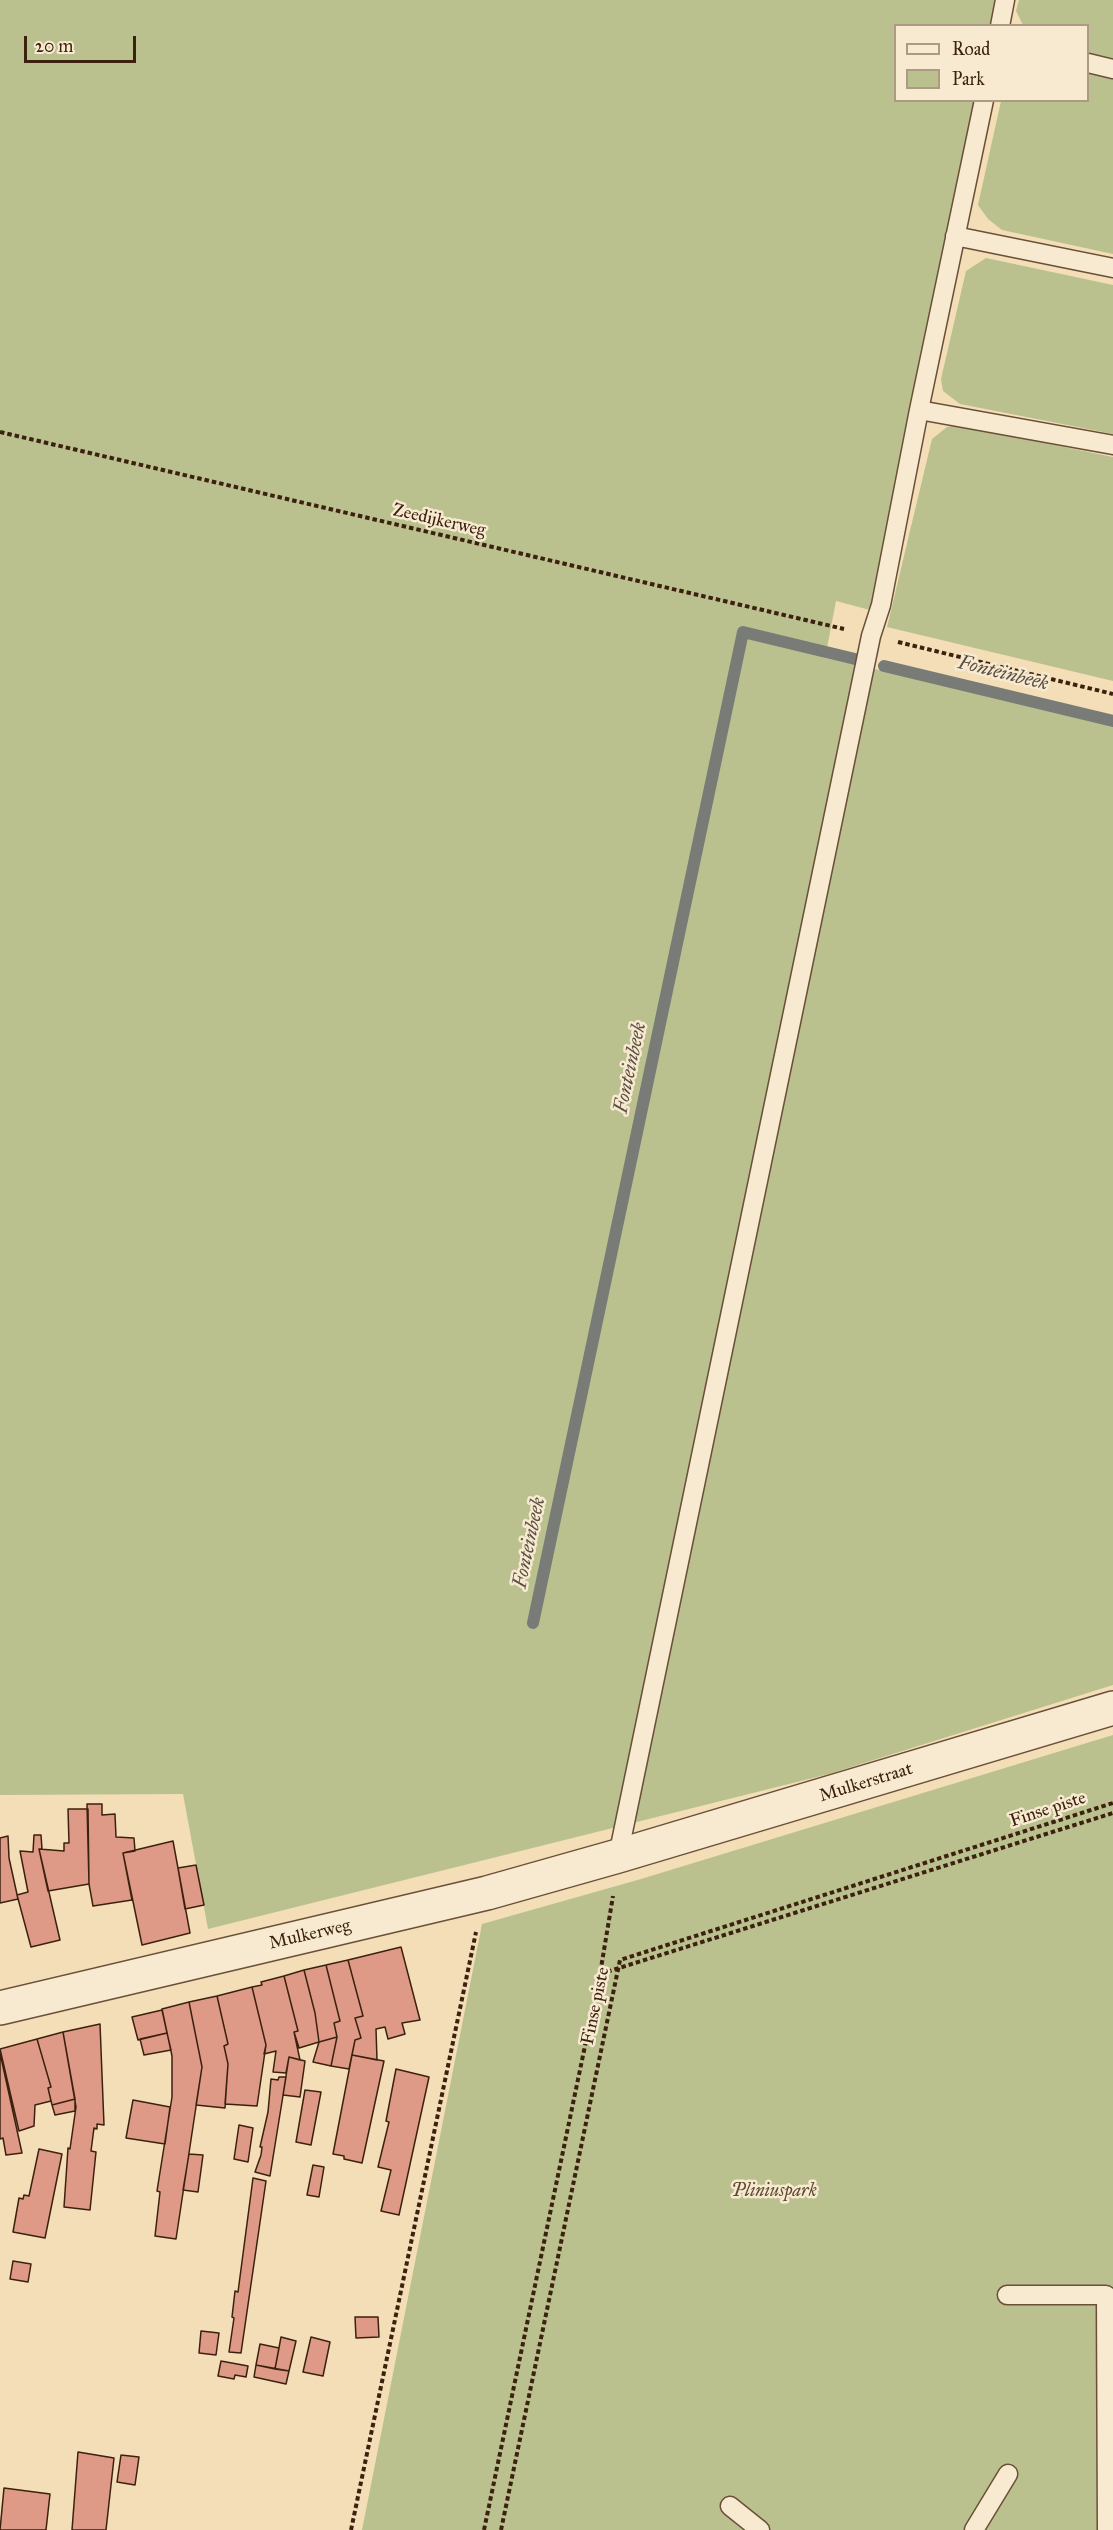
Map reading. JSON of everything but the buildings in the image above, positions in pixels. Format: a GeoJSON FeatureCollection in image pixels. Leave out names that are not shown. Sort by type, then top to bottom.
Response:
{"type":"FeatureCollection","features":[{"type":"Feature","properties":{"kind":"street","name":"Mulkerstraat"},"geometry":{"type":"LineString","coordinates":[[618,1856],[1113,1708]]}},
{"type":"Feature","properties":{"kind":"street","name":"Mulkerweg"},"geometry":{"type":"LineString","coordinates":[[0,2008],[487,1893],[618,1856]]}},
{"type":"Feature","properties":{"kind":"lane"},"geometry":{"type":"LineString","coordinates":[[1000,24],[1005,0]]}},
{"type":"Feature","properties":{"kind":"lane"},"geometry":{"type":"LineString","coordinates":[[1089,63],[1113,69]]}},
{"type":"Feature","properties":{"kind":"lane"},"geometry":{"type":"LineString","coordinates":[[618,1856],[871,636],[881,605],[984,102]]}},
{"type":"Feature","properties":{"kind":"lane"},"geometry":{"type":"LineString","coordinates":[[956,236],[1113,268]]}},
{"type":"Feature","properties":{"kind":"lane"},"geometry":{"type":"LineString","coordinates":[[919,410],[1113,445]]}},
{"type":"Feature","properties":{"kind":"lane"},"geometry":{"type":"LineString","coordinates":[[1007,2295],[1106,2295],[1107,2530]]}},
{"type":"Feature","properties":{"kind":"lane"},"geometry":{"type":"LineString","coordinates":[[974,2530],[1008,2474]]}},
{"type":"Feature","properties":{"kind":"lane"},"geometry":{"type":"LineString","coordinates":[[730,2505],[760,2530]]}},
{"type":"Feature","properties":{"kind":"path","name":"Zeedijkerweg"},"geometry":{"type":"LineString","coordinates":[[0,432],[1113,694]]}},
{"type":"Feature","properties":{"kind":"path","name":"Finse piste"},"geometry":{"type":"LineString","coordinates":[[501,2530],[620,1960],[1113,1803]]}},
{"type":"Feature","properties":{"kind":"path"},"geometry":{"type":"LineString","coordinates":[[600,1974],[1113,1813]]}},
{"type":"Feature","properties":{"kind":"path"},"geometry":{"type":"LineString","coordinates":[[484,2530],[600,1974],[618,1856]]}},
{"type":"Feature","properties":{"kind":"path"},"geometry":{"type":"LineString","coordinates":[[351,2530],[475,1935],[487,1893]]}},
{"type":"Feature","properties":{"kind":"green space"},"geometry":{"type":"Polygon","coordinates":[[[0,0],[997,0],[992,24],[894,24],[894,102],[976,102],[870,610],[836,601],[825,658],[1113,722],[1113,1685],[829,1774],[208,1929],[183,1794],[0,1795],[0,0]]]}},
{"type":"Feature","properties":{"kind":"green space"},"geometry":{"type":"Polygon","coordinates":[[[1019,0],[1113,0],[1113,61],[1089,55],[1089,24],[1022,24],[1016,11],[1019,0]]]}},
{"type":"Feature","properties":{"kind":"green space"},"geometry":{"type":"Polygon","coordinates":[[[1089,73],[1113,79],[1113,254],[1002,230],[988,219],[978,205],[1001,102],[1089,102],[1089,73]]]}},
{"type":"Feature","properties":{"kind":"green space"},"geometry":{"type":"Polygon","coordinates":[[[986,258],[1113,285],[1113,434],[960,404],[943,391],[941,379],[966,271],[986,258]]]}},
{"type":"Feature","properties":{"kind":"green space"},"geometry":{"type":"Polygon","coordinates":[[[958,425],[1113,457],[1113,681],[887,627],[932,439],[947,427],[958,425]]]}},
{"type":"Feature","properties":{"kind":"green space","name":"Pliniuspark"},"geometry":{"type":"Polygon","coordinates":[[[1113,1735],[1113,2530],[362,2530],[482,1924],[641,1879],[1113,1735]]]}},
{"type":"Feature","properties":{"kind":"waterway","name":"Fonteinbeek"},"geometry":{"type":"LineString","coordinates":[[533,1623],[743,632],[855,659]]}},
{"type":"Feature","properties":{"kind":"waterway","name":"Fonteinbeek"},"geometry":{"type":"LineString","coordinates":[[884,666],[1113,721]]}}]}
